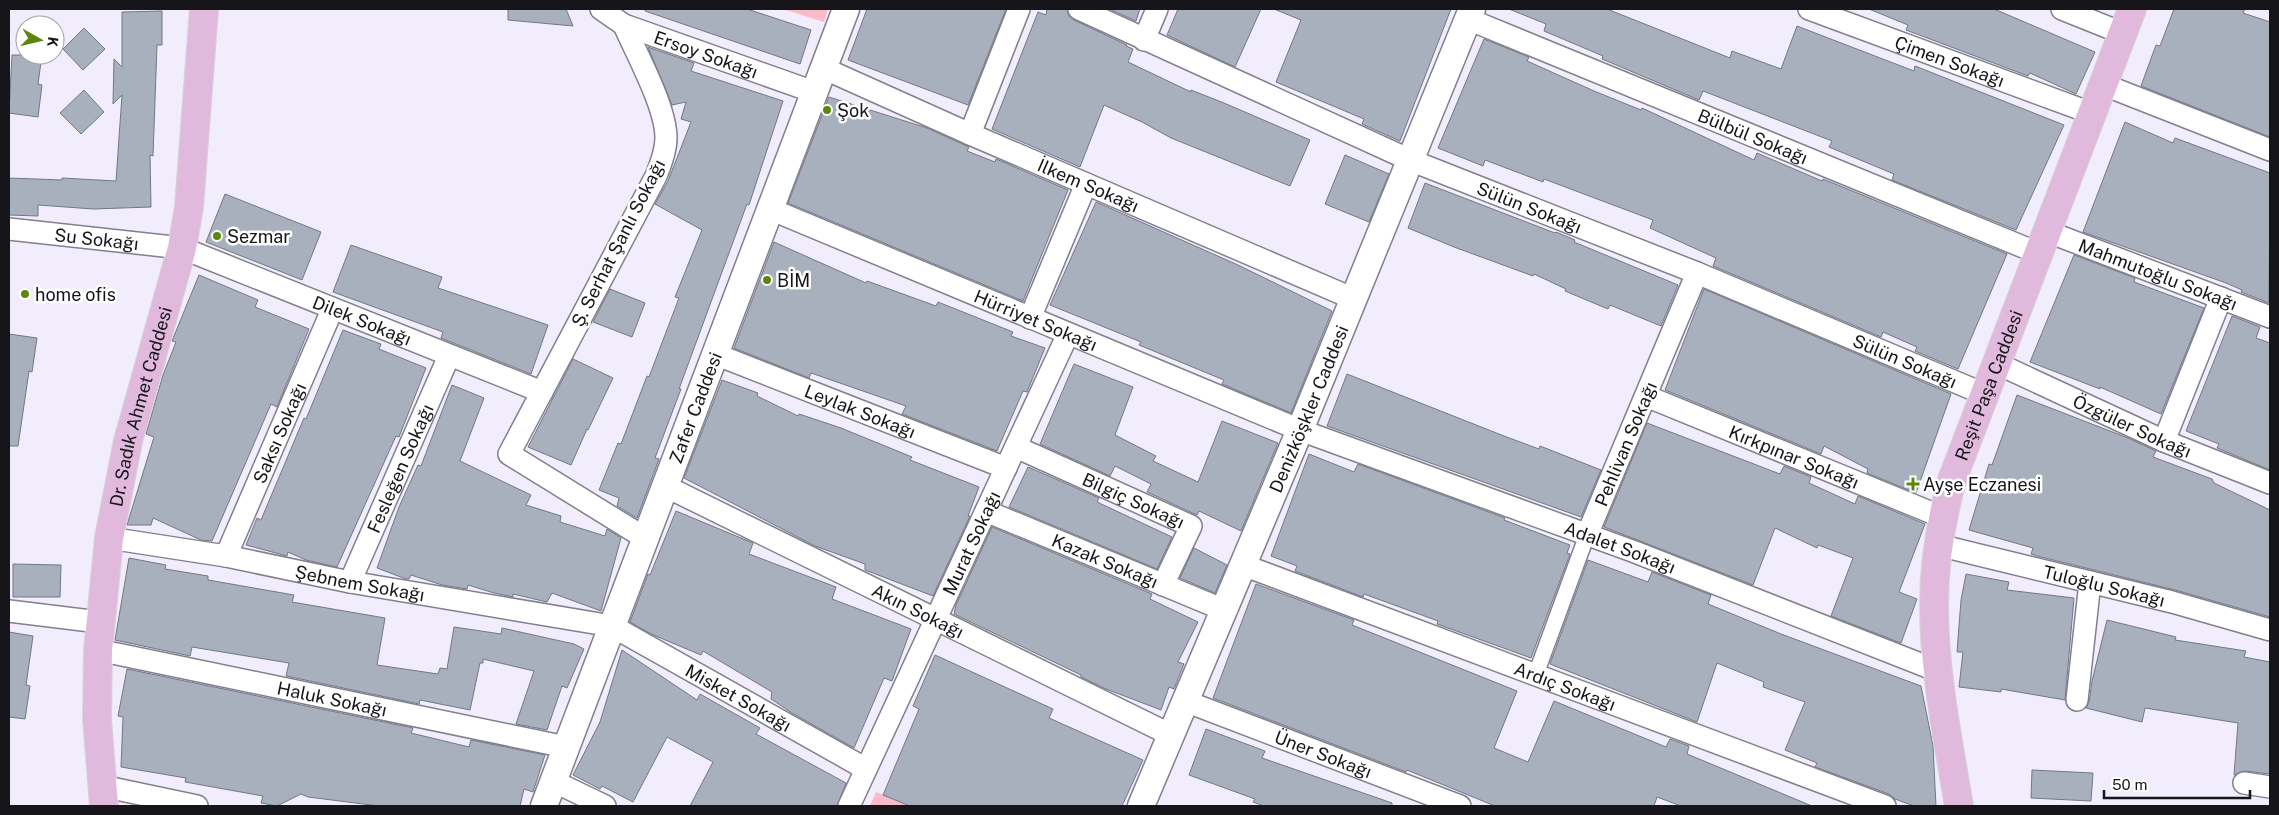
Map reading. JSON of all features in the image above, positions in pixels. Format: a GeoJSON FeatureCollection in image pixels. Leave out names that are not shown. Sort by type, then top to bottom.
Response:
{"type":"FeatureCollection","features":[{"type":"Feature","properties":{"kind":"main road","name":"Dr. Sadık Ahmet Caddesi"},"geometry":{"type":"LineString","coordinates":[[103,796],[97,720],[98,650],[108,538],[128,441],[182,248],[189,207],[204,9]]}},
{"type":"Feature","properties":{"kind":"main road","name":"Reşit Paşa Caddesi"},"geometry":{"type":"LineString","coordinates":[[1959,806],[1938,671],[1934,604],[1938,544],[1942,517],[1952,480],[1984,394],[2127,21]]}},
{"type":"Feature","properties":{"kind":"street","name":"Ersoy Sokağı"},"geometry":{"type":"LineString","coordinates":[[601,9],[624,25],[814,92]]}},
{"type":"Feature","properties":{"kind":"street","name":"Zafer Caddesi"},"geometry":{"type":"LineString","coordinates":[[544,806],[846,9]]}},
{"type":"Feature","properties":{"kind":"street"},"geometry":{"type":"LineString","coordinates":[[970,134],[1019,9]]}},
{"type":"Feature","properties":{"kind":"street","name":"Sülün Sokağı"},"geometry":{"type":"LineString","coordinates":[[1079,9],[1410,160],[1697,273],[1984,394]]}},
{"type":"Feature","properties":{"kind":"street"},"geometry":{"type":"LineString","coordinates":[[1144,40],[1157,9]]}},
{"type":"Feature","properties":{"kind":"street","name":"Çimen Sokağı"},"geometry":{"type":"LineString","coordinates":[[1809,9],[2091,112]]}},
{"type":"Feature","properties":{"kind":"street"},"geometry":{"type":"LineString","coordinates":[[2062,9],[2127,21]]}},
{"type":"Feature","properties":{"kind":"street","name":"Denizköşkler Caddesi"},"geometry":{"type":"LineString","coordinates":[[1141,806],[1300,430],[1470,14]]}},
{"type":"Feature","properties":{"kind":"street","name":"Bülbül Sokağı"},"geometry":{"type":"LineString","coordinates":[[1470,14],[2042,242]]}},
{"type":"Feature","properties":{"kind":"street","name":"Ş. Serhat Şanlı Sokağı"},"geometry":{"type":"LineString","coordinates":[[624,25],[664,119],[666,139],[662,160],[656,176],[509,454],[645,538]]}},
{"type":"Feature","properties":{"kind":"street","name":"İlkem Sokağı"},"geometry":{"type":"LineString","coordinates":[[824,68],[970,134],[1354,299]]}},
{"type":"Feature","properties":{"kind":"street"},"geometry":{"type":"LineString","coordinates":[[2102,84],[2270,150]]}},
{"type":"Feature","properties":{"kind":"street"},"geometry":{"type":"LineString","coordinates":[[1030,318],[1086,184]]}},
{"type":"Feature","properties":{"kind":"street","name":"Hürriyet Sokağı"},"geometry":{"type":"LineString","coordinates":[[770,209],[1300,430]]}},
{"type":"Feature","properties":{"kind":"street","name":"Su Sokağı"},"geometry":{"type":"LineString","coordinates":[[9,229],[182,248]]}},
{"type":"Feature","properties":{"kind":"street","name":"Mahmutoğlu Sokağı"},"geometry":{"type":"LineString","coordinates":[[2042,242],[2221,298],[2270,317]]}},
{"type":"Feature","properties":{"kind":"street","name":"Dilek Sokağı"},"geometry":{"type":"LineString","coordinates":[[182,248],[332,310],[542,392]]}},
{"type":"Feature","properties":{"kind":"street","name":"Pehlivan Sokağı"},"geometry":{"type":"LineString","coordinates":[[1536,674],[1587,535],[1697,273]]}},
{"type":"Feature","properties":{"kind":"street"},"geometry":{"type":"LineString","coordinates":[[2164,441],[2221,298]]}},
{"type":"Feature","properties":{"kind":"street","name":"Saksı Sokağı"},"geometry":{"type":"LineString","coordinates":[[226,556],[332,310]]}},
{"type":"Feature","properties":{"kind":"street","name":"Murat Sokağı"},"geometry":{"type":"LineString","coordinates":[[849,806],[1068,334]]}},
{"type":"Feature","properties":{"kind":"street","name":"Leylak Sokağı"},"geometry":{"type":"LineString","coordinates":[[715,354],[1006,468]]}},
{"type":"Feature","properties":{"kind":"street","name":"Fesleğen Sokağı"},"geometry":{"type":"LineString","coordinates":[[350,582],[449,356]]}},
{"type":"Feature","properties":{"kind":"street","name":"Özgüler Sokağı"},"geometry":{"type":"LineString","coordinates":[[1996,363],[2164,441],[2270,483]]}},
{"type":"Feature","properties":{"kind":"street","name":"Kırkpınar Sokağı"},"geometry":{"type":"LineString","coordinates":[[1646,396],[1942,517]]}},
{"type":"Feature","properties":{"kind":"street","name":"Adalet Sokağı"},"geometry":{"type":"LineString","coordinates":[[1300,430],[1635,552],[1938,671]]}},
{"type":"Feature","properties":{"kind":"street","name":"Bilgiç Sokağı"},"geometry":{"type":"LineString","coordinates":[[1016,447],[1191,526],[1163,585]]}},
{"type":"Feature","properties":{"kind":"street","name":"Akın Sokağı"},"geometry":{"type":"LineString","coordinates":[[665,486],[1171,736]]}},
{"type":"Feature","properties":{"kind":"street","name":"Kazak Sokağı"},"geometry":{"type":"LineString","coordinates":[[986,511],[1224,610]]}},
{"type":"Feature","properties":{"kind":"street","name":"Şebnem Sokağı"},"geometry":{"type":"LineString","coordinates":[[108,538],[226,556],[350,582],[612,626]]}},
{"type":"Feature","properties":{"kind":"street","name":"Tuloğlu Sokağı"},"geometry":{"type":"LineString","coordinates":[[1938,544],[2270,630]]}},
{"type":"Feature","properties":{"kind":"street","name":"Ardıç Sokağı"},"geometry":{"type":"LineString","coordinates":[[1243,565],[1885,806]]}},
{"type":"Feature","properties":{"kind":"street"},"geometry":{"type":"LineString","coordinates":[[2077,700],[2090,582]]}},
{"type":"Feature","properties":{"kind":"street"},"geometry":{"type":"LineString","coordinates":[[9,611],[99,622]]}},
{"type":"Feature","properties":{"kind":"street","name":"Misket Sokağı"},"geometry":{"type":"LineString","coordinates":[[612,626],[866,769]]}},
{"type":"Feature","properties":{"kind":"street","name":"Haluk Sokağı"},"geometry":{"type":"LineString","coordinates":[[98,650],[566,747]]}},
{"type":"Feature","properties":{"kind":"street","name":"Üner Sokağı"},"geometry":{"type":"LineString","coordinates":[[1185,701],[1460,806]]}},
{"type":"Feature","properties":{"kind":"street"},"geometry":{"type":"LineString","coordinates":[[554,781],[605,806]]}},
{"type":"Feature","properties":{"kind":"street"},"geometry":{"type":"LineString","coordinates":[[2244,783],[2270,787]]}},
{"type":"Feature","properties":{"kind":"street"},"geometry":{"type":"LineString","coordinates":[[103,796],[197,806]]}},
{"type":"Feature","properties":{"kind":"shaded area"},"geometry":{"type":"Polygon","coordinates":[[[783,9],[828,9],[824,22],[783,9]]]}},
{"type":"Feature","properties":{"kind":"shaded area"},"geometry":{"type":"Polygon","coordinates":[[[876,792],[910,806],[870,806],[876,792]]]}},
{"type":"Feature","properties":{"kind":"building"},"geometry":{"type":"Polygon","coordinates":[[[508,9],[566,9],[573,26],[508,20],[508,9]]]}},
{"type":"Feature","properties":{"kind":"building"},"geometry":{"type":"Polygon","coordinates":[[[645,9],[747,9],[811,30],[800,64],[645,11],[645,9]]]}},
{"type":"Feature","properties":{"kind":"building"},"geometry":{"type":"Polygon","coordinates":[[[867,9],[1006,9],[968,105],[848,60],[867,9]]]}},
{"type":"Feature","properties":{"kind":"building"},"geometry":{"type":"Polygon","coordinates":[[[1047,9],[1067,9],[1069,16],[1074,20],[1127,45],[1133,49],[1128,62],[1191,92],[1191,90],[1224,103],[1310,140],[1290,186],[1171,138],[1142,122],[1104,105],[1080,167],[992,129],[1038,12],[1046,15],[1047,9]]]}},
{"type":"Feature","properties":{"kind":"building"},"geometry":{"type":"Polygon","coordinates":[[[1109,9],[1140,9],[1136,21],[1109,9]]]}},
{"type":"Feature","properties":{"kind":"building"},"geometry":{"type":"Polygon","coordinates":[[[1178,9],[1261,9],[1235,67],[1167,35],[1178,9]]]}},
{"type":"Feature","properties":{"kind":"building"},"geometry":{"type":"Polygon","coordinates":[[[1274,9],[1451,9],[1400,141],[1362,124],[1364,119],[1276,82],[1301,20],[1274,9]]]}},
{"type":"Feature","properties":{"kind":"building"},"geometry":{"type":"Polygon","coordinates":[[[1509,9],[1607,9],[1730,58],[1732,51],[1781,69],[1797,26],[1914,71],[1915,66],[2064,125],[2016,230],[1892,180],[1894,174],[1829,147],[1832,141],[1703,91],[1699,100],[1602,59],[1603,56],[1544,31],[1546,24],[1509,9]]]}},
{"type":"Feature","properties":{"kind":"building"},"geometry":{"type":"Polygon","coordinates":[[[1869,9],[1994,9],[2095,52],[2076,94],[2030,73],[2028,76],[1906,30],[1908,25],[1869,9]]]}},
{"type":"Feature","properties":{"kind":"building"},"geometry":{"type":"Polygon","coordinates":[[[2174,9],[2245,9],[2243,13],[2270,22],[2270,137],[2141,86],[2156,45],[2160,46],[2174,9]]]}},
{"type":"Feature","properties":{"kind":"building"},"geometry":{"type":"Polygon","coordinates":[[[162,11],[162,45],[157,45],[153,156],[150,155],[151,207],[93,209],[38,205],[38,216],[9,215],[9,178],[116,181],[122,95],[113,104],[114,59],[122,67],[122,12],[162,11]]]}},
{"type":"Feature","properties":{"kind":"building"},"geometry":{"type":"Polygon","coordinates":[[[84,28],[105,49],[83,70],[65,51],[65,47],[84,28]]]}},
{"type":"Feature","properties":{"kind":"building"},"geometry":{"type":"Polygon","coordinates":[[[1484,39],[1529,57],[1527,61],[1594,91],[1641,110],[1642,108],[1754,160],[1757,153],[1822,181],[1823,179],[2007,254],[1958,369],[1915,351],[1917,347],[1883,332],[1881,337],[1713,266],[1716,258],[1650,228],[1653,220],[1544,179],[1543,182],[1485,160],[1483,166],[1438,148],[1484,39]]]}},
{"type":"Feature","properties":{"kind":"building"},"geometry":{"type":"Polygon","coordinates":[[[648,47],[694,63],[691,71],[783,101],[749,205],[747,204],[679,389],[681,389],[655,458],[659,459],[637,518],[617,506],[619,498],[599,490],[618,443],[621,444],[647,376],[649,377],[679,298],[675,297],[702,230],[655,204],[668,181],[691,122],[681,119],[686,102],[672,105],[648,47]]]}},
{"type":"Feature","properties":{"kind":"building"},"geometry":{"type":"Polygon","coordinates":[[[12,55],[15,55],[15,65],[41,65],[38,84],[42,85],[38,117],[9,113],[12,55]]]}},
{"type":"Feature","properties":{"kind":"building"},"geometry":{"type":"Polygon","coordinates":[[[84,90],[104,112],[81,134],[60,113],[84,90]]]}},
{"type":"Feature","properties":{"kind":"building"},"geometry":{"type":"Polygon","coordinates":[[[829,97],[927,128],[969,147],[967,151],[995,162],[996,159],[1068,190],[1023,301],[788,203],[829,97]]]}},
{"type":"Feature","properties":{"kind":"building"},"geometry":{"type":"Polygon","coordinates":[[[2125,122],[2173,143],[2175,138],[2270,173],[2269,303],[2241,292],[2242,290],[2226,283],[2083,232],[2125,122]]]}},
{"type":"Feature","properties":{"kind":"building"},"geometry":{"type":"Polygon","coordinates":[[[1345,155],[1389,174],[1369,222],[1325,204],[1345,155]]]}},
{"type":"Feature","properties":{"kind":"building"},"geometry":{"type":"Polygon","coordinates":[[[1425,183],[1556,232],[1575,240],[1574,242],[1678,285],[1661,326],[1610,305],[1608,309],[1565,291],[1566,289],[1534,274],[1533,276],[1408,228],[1425,183]]]}},
{"type":"Feature","properties":{"kind":"building"},"geometry":{"type":"Polygon","coordinates":[[[225,194],[321,232],[302,280],[206,242],[225,194]]]}},
{"type":"Feature","properties":{"kind":"building"},"geometry":{"type":"Polygon","coordinates":[[[1096,202],[1238,265],[1332,311],[1291,413],[1222,384],[1224,380],[1139,345],[1141,342],[1050,305],[1096,202]]]}},
{"type":"Feature","properties":{"kind":"building"},"geometry":{"type":"Polygon","coordinates":[[[774,242],[866,283],[867,281],[936,306],[938,302],[1013,332],[1011,336],[1045,348],[1027,392],[1023,391],[997,451],[902,414],[906,406],[811,373],[809,378],[734,348],[774,242]]]}},
{"type":"Feature","properties":{"kind":"building"},"geometry":{"type":"Polygon","coordinates":[[[351,245],[442,277],[438,288],[548,325],[531,374],[441,338],[443,332],[333,292],[351,245]]]}},
{"type":"Feature","properties":{"kind":"building"},"geometry":{"type":"Polygon","coordinates":[[[2074,255],[2135,278],[2134,282],[2204,308],[2161,414],[2100,387],[2100,389],[2030,362],[2074,255]]]}},
{"type":"Feature","properties":{"kind":"building"},"geometry":{"type":"Polygon","coordinates":[[[199,275],[258,300],[255,307],[309,329],[277,407],[271,404],[212,541],[201,540],[153,518],[151,525],[127,525],[154,437],[146,434],[163,375],[176,342],[172,341],[199,275]]]}},
{"type":"Feature","properties":{"kind":"building"},"geometry":{"type":"Polygon","coordinates":[[[610,289],[645,303],[632,337],[593,322],[610,289]]]}},
{"type":"Feature","properties":{"kind":"building"},"geometry":{"type":"Polygon","coordinates":[[[1704,289],[1951,394],[1916,493],[1867,473],[1868,469],[1824,446],[1821,454],[1665,390],[1704,289]]]}},
{"type":"Feature","properties":{"kind":"building"},"geometry":{"type":"Polygon","coordinates":[[[2232,316],[2260,327],[2256,338],[2270,343],[2270,470],[2217,448],[2219,444],[2186,431],[2232,316]]]}},
{"type":"Feature","properties":{"kind":"building"},"geometry":{"type":"Polygon","coordinates":[[[343,330],[381,344],[379,349],[426,368],[399,437],[396,436],[337,567],[306,560],[288,552],[287,556],[246,545],[257,518],[261,520],[343,330]]]}},
{"type":"Feature","properties":{"kind":"building"},"geometry":{"type":"Polygon","coordinates":[[[9,334],[37,338],[32,372],[29,371],[18,446],[9,446],[9,334]]]}},
{"type":"Feature","properties":{"kind":"building"},"geometry":{"type":"Polygon","coordinates":[[[573,359],[613,378],[571,465],[528,447],[573,359]]]}},
{"type":"Feature","properties":{"kind":"building"},"geometry":{"type":"Polygon","coordinates":[[[1074,364],[1133,387],[1115,435],[1156,456],[1153,461],[1198,482],[1222,421],[1278,443],[1241,531],[1199,511],[1197,515],[1147,492],[1151,484],[1115,466],[1110,476],[1040,444],[1074,364]]]}},
{"type":"Feature","properties":{"kind":"building"},"geometry":{"type":"Polygon","coordinates":[[[1347,374],[1504,436],[1539,449],[1540,446],[1601,470],[1581,517],[1327,426],[1347,374]]]}},
{"type":"Feature","properties":{"kind":"building"},"geometry":{"type":"Polygon","coordinates":[[[722,380],[758,393],[757,396],[798,416],[799,414],[841,428],[912,457],[910,460],[979,487],[968,516],[970,516],[933,596],[865,570],[865,564],[815,546],[684,478],[722,380]]]}},
{"type":"Feature","properties":{"kind":"building"},"geometry":{"type":"Polygon","coordinates":[[[452,385],[484,398],[460,461],[531,495],[526,505],[561,516],[560,522],[605,536],[607,529],[621,538],[601,611],[552,593],[547,602],[513,594],[513,597],[494,593],[468,585],[467,589],[442,585],[411,575],[409,579],[406,579],[377,568],[399,507],[418,465],[421,466],[452,385]]]}},
{"type":"Feature","properties":{"kind":"building"},"geometry":{"type":"Polygon","coordinates":[[[2017,395],[2128,438],[2156,451],[2153,457],[2212,479],[2214,483],[2270,510],[2270,617],[2175,590],[2037,556],[2031,554],[2033,548],[1969,530],[1989,464],[1992,465],[2017,395]]]}},
{"type":"Feature","properties":{"kind":"building"},"geometry":{"type":"Polygon","coordinates":[[[1647,423],[1780,474],[1784,466],[1811,477],[1809,483],[1855,504],[1858,496],[1925,524],[1899,592],[1917,599],[1901,643],[1831,616],[1853,558],[1818,545],[1817,548],[1775,528],[1753,585],[1604,527],[1647,423]]]}},
{"type":"Feature","properties":{"kind":"building"},"geometry":{"type":"Polygon","coordinates":[[[1309,454],[1354,472],[1358,464],[1505,518],[1504,520],[1570,545],[1567,553],[1570,554],[1531,658],[1437,624],[1438,621],[1364,594],[1363,597],[1295,571],[1297,566],[1271,556],[1309,454]]]}},
{"type":"Feature","properties":{"kind":"building"},"geometry":{"type":"Polygon","coordinates":[[[1028,467],[1099,498],[1097,502],[1172,537],[1157,569],[1009,507],[1028,467]]]}},
{"type":"Feature","properties":{"kind":"building"},"geometry":{"type":"Polygon","coordinates":[[[676,511],[753,543],[749,554],[836,587],[832,599],[911,629],[892,681],[884,678],[854,748],[792,713],[771,699],[772,692],[703,651],[701,655],[651,634],[630,622],[648,574],[650,575],[676,511]]]}},
{"type":"Feature","properties":{"kind":"building"},"geometry":{"type":"Polygon","coordinates":[[[992,527],[1152,594],[1150,599],[1198,622],[1178,662],[1184,664],[1174,689],[1169,687],[1161,710],[1106,689],[954,614],[956,605],[992,527]]]}},
{"type":"Feature","properties":{"kind":"building"},"geometry":{"type":"Polygon","coordinates":[[[1194,548],[1227,565],[1215,593],[1180,578],[1194,548]]]}},
{"type":"Feature","properties":{"kind":"building"},"geometry":{"type":"Polygon","coordinates":[[[129,558],[166,565],[165,569],[208,576],[208,580],[294,595],[292,602],[385,618],[377,665],[438,674],[440,668],[447,669],[454,627],[501,634],[502,628],[574,644],[584,649],[567,688],[562,686],[547,730],[516,724],[534,671],[483,659],[483,663],[480,663],[470,710],[420,700],[419,704],[286,676],[289,663],[192,647],[190,656],[115,640],[129,558]]]}},
{"type":"Feature","properties":{"kind":"building"},"geometry":{"type":"Polygon","coordinates":[[[1588,560],[1648,582],[1652,572],[1711,595],[1708,604],[1781,634],[1921,686],[1933,746],[1936,806],[1914,806],[1895,799],[1889,794],[1815,767],[1817,763],[1785,750],[1805,702],[1763,687],[1764,682],[1717,663],[1697,722],[1550,664],[1588,560]]]}},
{"type":"Feature","properties":{"kind":"building"},"geometry":{"type":"Polygon","coordinates":[[[13,564],[61,565],[60,597],[13,597],[13,564]]]}},
{"type":"Feature","properties":{"kind":"building"},"geometry":{"type":"Polygon","coordinates":[[[1966,574],[2009,582],[2007,590],[2074,598],[2065,700],[2001,689],[2001,692],[1959,687],[1963,652],[1957,652],[1961,600],[1966,574]]]}},
{"type":"Feature","properties":{"kind":"building"},"geometry":{"type":"Polygon","coordinates":[[[1256,584],[1354,620],[1352,625],[1517,691],[1494,748],[1528,762],[1554,701],[1666,747],[1670,739],[1689,746],[1687,754],[1812,806],[1681,806],[1657,797],[1654,806],[1495,806],[1407,770],[1406,772],[1213,698],[1256,584]]]}},
{"type":"Feature","properties":{"kind":"building"},"geometry":{"type":"Polygon","coordinates":[[[2107,620],[2176,637],[2175,640],[2246,651],[2244,657],[2270,662],[2270,774],[2245,771],[2234,775],[2238,723],[2145,708],[2142,722],[2086,708],[2089,702],[2092,681],[2107,620]]]}},
{"type":"Feature","properties":{"kind":"building"},"geometry":{"type":"Polygon","coordinates":[[[9,632],[33,636],[26,685],[30,686],[25,719],[9,717],[9,632]]]}},
{"type":"Feature","properties":{"kind":"building"},"geometry":{"type":"Polygon","coordinates":[[[622,650],[697,700],[700,694],[760,728],[756,734],[846,783],[837,806],[690,806],[713,762],[667,737],[633,802],[602,786],[600,789],[573,775],[600,722],[622,650]]]}},
{"type":"Feature","properties":{"kind":"building"},"geometry":{"type":"Polygon","coordinates":[[[935,655],[1053,709],[1049,718],[1143,760],[1122,806],[910,806],[883,795],[919,709],[913,706],[935,655]]]}},
{"type":"Feature","properties":{"kind":"building"},"geometry":{"type":"Polygon","coordinates":[[[127,669],[413,728],[411,733],[469,747],[471,740],[545,755],[533,792],[524,789],[520,806],[379,806],[308,797],[301,794],[277,806],[261,803],[263,796],[185,782],[186,778],[121,767],[123,717],[118,716],[127,669]]]}},
{"type":"Feature","properties":{"kind":"building"},"geometry":{"type":"Polygon","coordinates":[[[1206,729],[1265,751],[1262,758],[1392,803],[1392,806],[1264,806],[1253,802],[1255,799],[1189,775],[1206,729]]]}},
{"type":"Feature","properties":{"kind":"building"},"geometry":{"type":"Polygon","coordinates":[[[2032,770],[2093,773],[2091,801],[2031,798],[2032,770]]]}},
{"type":"Feature","properties":{"kind":"place","name":"Şok"},"geometry":{"type":"Point","coordinates":[827,110]}},
{"type":"Feature","properties":{"kind":"place","name":"Sezmar"},"geometry":{"type":"Point","coordinates":[217,236]}},
{"type":"Feature","properties":{"kind":"place","name":"BİM"},"geometry":{"type":"Point","coordinates":[767,280]}},
{"type":"Feature","properties":{"kind":"place","name":"home ofis"},"geometry":{"type":"Point","coordinates":[25,294]}},
{"type":"Feature","properties":{"kind":"place","name":"Ayşe Eczanesi"},"geometry":{"type":"Point","coordinates":[1913,484]}}]}
